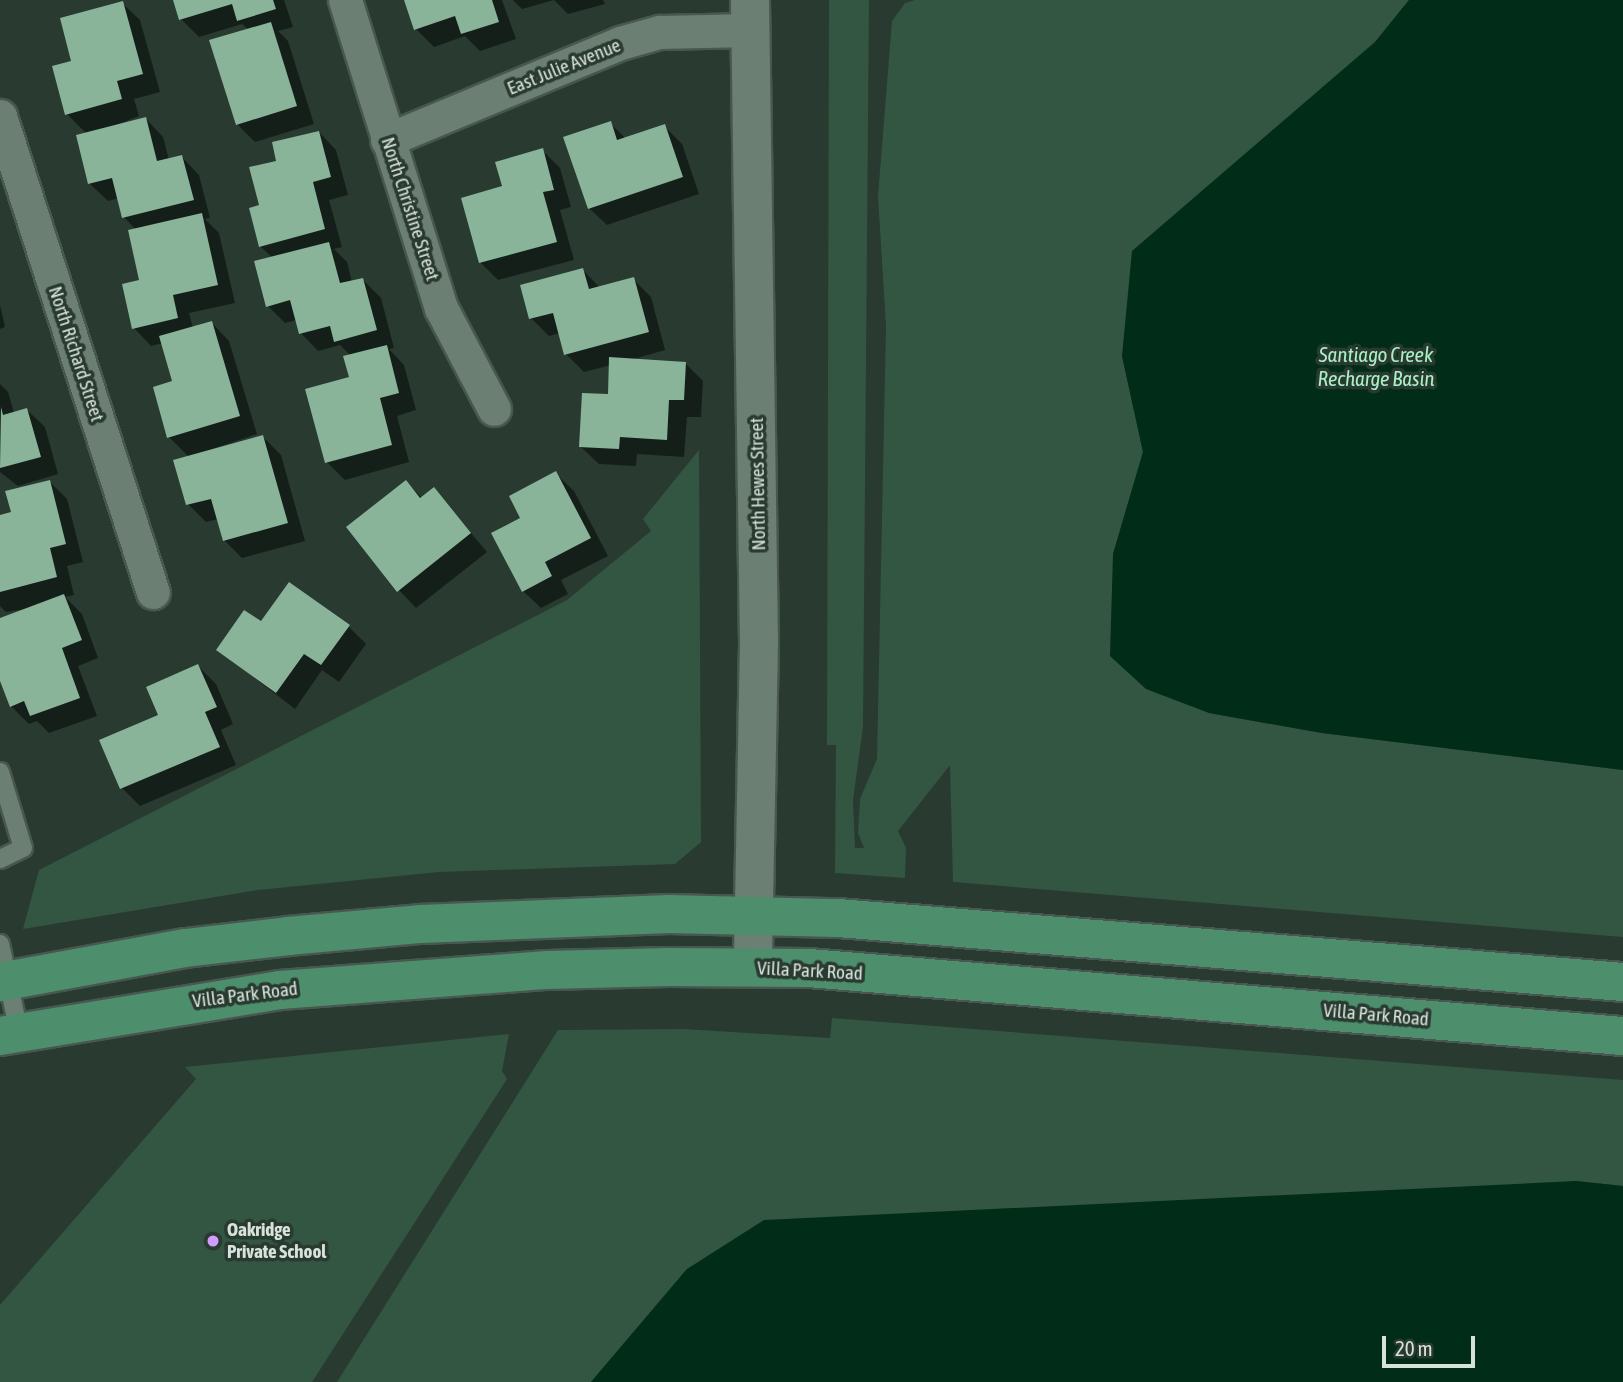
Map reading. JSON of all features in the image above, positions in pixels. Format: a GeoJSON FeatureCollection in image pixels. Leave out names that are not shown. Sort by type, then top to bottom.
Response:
{"type":"FeatureCollection","features":[{"type":"Feature","properties":{"kind":"main road","name":"North Hewes Street"},"geometry":{"type":"LineString","coordinates":[[750,15],[759,643],[753,967]]}},
{"type":"Feature","properties":{"kind":"main road"},"geometry":{"type":"LineString","coordinates":[[3,969],[421,924],[754,915],[838,918],[1623,982]]}},
{"type":"Feature","properties":{"kind":"main road","name":"Villa Park Road"},"geometry":{"type":"LineString","coordinates":[[9,1034],[180,1003],[407,979],[547,970],[753,967],[1623,1036]]}},
{"type":"Feature","properties":{"kind":"street","name":"North Christine Street"},"geometry":{"type":"LineString","coordinates":[[345,0],[441,308],[495,409]]}},
{"type":"Feature","properties":{"kind":"street","name":"East Julie Avenue"},"geometry":{"type":"LineString","coordinates":[[387,140],[620,43],[659,32],[750,15]]}},
{"type":"Feature","properties":{"kind":"street","name":"North Richard Street"},"geometry":{"type":"LineString","coordinates":[[0,116],[153,592]]}},
{"type":"Feature","properties":{"kind":"lane"},"geometry":{"type":"LineString","coordinates":[[0,772],[23,848],[0,859]]}},
{"type":"Feature","properties":{"kind":"lane"},"geometry":{"type":"LineString","coordinates":[[3,969],[9,1034]]}},
{"type":"Feature","properties":{"kind":"shaded area"},"geometry":{"type":"Polygon","coordinates":[[[829,0],[869,0],[863,727],[853,800],[855,848],[864,848],[858,833],[860,799],[877,759],[886,326],[878,196],[892,21],[905,3],[915,0],[1409,0],[1122,356],[1143,452],[1113,554],[1209,713],[1322,733],[1623,770],[1623,937],[953,882],[950,765],[898,831],[906,848],[905,878],[835,873],[836,745],[827,745],[829,0]]]}},
{"type":"Feature","properties":{"kind":"shaded area"},"geometry":{"type":"Polygon","coordinates":[[[699,450],[701,842],[675,864],[439,872],[258,890],[23,929],[39,870],[567,600],[651,531],[643,519],[699,450]]]}},
{"type":"Feature","properties":{"kind":"shaded area"},"geometry":{"type":"Polygon","coordinates":[[[832,1018],[1623,1080],[1623,1186],[1576,1181],[687,1269],[591,1382],[337,1382],[558,1030],[683,1029],[830,1038],[832,1018]]]}},
{"type":"Feature","properties":{"kind":"shaded area","name":"Oakridge Private School"},"geometry":{"type":"Polygon","coordinates":[[[509,1034],[502,1071],[507,1079],[312,1382],[0,1382],[0,1305],[196,1079],[185,1067],[509,1034]]]}},
{"type":"Feature","properties":{"kind":"water","name":"Santiago Creek Recharge Basin"},"geometry":{"type":"Polygon","coordinates":[[[1409,0],[1623,0],[1623,770],[1322,733],[1209,713],[1146,689],[1110,656],[1113,554],[1143,452],[1122,356],[1132,251],[1375,42],[1409,0]]]}},
{"type":"Feature","properties":{"kind":"water"},"geometry":{"type":"Polygon","coordinates":[[[1576,1181],[1623,1186],[1623,1382],[591,1382],[687,1269],[764,1220],[1576,1181]]]}},
{"type":"Feature","properties":{"kind":"building"},"geometry":{"type":"Polygon","coordinates":[[[173,0],[273,0],[276,9],[237,21],[232,4],[179,20],[173,0]]]}},
{"type":"Feature","properties":{"kind":"building"},"geometry":{"type":"Polygon","coordinates":[[[404,0],[492,0],[499,22],[461,34],[455,16],[414,30],[404,0]]]}},
{"type":"Feature","properties":{"kind":"building"},"geometry":{"type":"Polygon","coordinates":[[[123,1],[143,74],[117,81],[122,99],[65,115],[52,66],[71,61],[60,18],[123,1]]]}},
{"type":"Feature","properties":{"kind":"building"},"geometry":{"type":"Polygon","coordinates":[[[271,22],[297,106],[236,125],[209,40],[271,22]]]}},
{"type":"Feature","properties":{"kind":"building"},"geometry":{"type":"Polygon","coordinates":[[[146,117],[157,161],[182,155],[194,200],[122,218],[112,178],[88,184],[76,135],[146,117]]]}},
{"type":"Feature","properties":{"kind":"building"},"geometry":{"type":"Polygon","coordinates":[[[611,121],[617,140],[665,124],[683,177],[588,209],[563,137],[611,121]]]}},
{"type":"Feature","properties":{"kind":"building"},"geometry":{"type":"Polygon","coordinates":[[[319,131],[331,177],[313,182],[325,229],[259,247],[249,208],[259,205],[249,167],[276,161],[272,142],[319,131]]]}},
{"type":"Feature","properties":{"kind":"building"},"geometry":{"type":"Polygon","coordinates":[[[543,148],[554,190],[543,192],[557,242],[479,263],[461,198],[502,186],[495,162],[543,148]]]}},
{"type":"Feature","properties":{"kind":"building"},"geometry":{"type":"Polygon","coordinates":[[[202,213],[218,285],[173,295],[178,318],[132,329],[122,284],[139,280],[128,230],[202,213]]]}},
{"type":"Feature","properties":{"kind":"building"},"geometry":{"type":"Polygon","coordinates":[[[329,242],[340,283],[363,278],[377,330],[334,342],[330,326],[299,334],[290,300],[266,307],[254,261],[329,242]]]}},
{"type":"Feature","properties":{"kind":"building"},"geometry":{"type":"Polygon","coordinates":[[[583,268],[589,289],[634,277],[649,332],[564,355],[553,313],[529,319],[520,285],[583,268]]]}},
{"type":"Feature","properties":{"kind":"building"},"geometry":{"type":"Polygon","coordinates":[[[212,321],[240,416],[167,438],[153,387],[172,381],[159,336],[212,321]]]}},
{"type":"Feature","properties":{"kind":"building"},"geometry":{"type":"Polygon","coordinates":[[[387,345],[399,393],[380,398],[392,445],[325,463],[305,389],[349,377],[343,356],[387,345]]]}},
{"type":"Feature","properties":{"kind":"building"},"geometry":{"type":"Polygon","coordinates":[[[609,357],[686,362],[684,400],[669,400],[667,440],[620,437],[619,449],[579,447],[582,393],[608,394],[609,357]]]}},
{"type":"Feature","properties":{"kind":"building"},"geometry":{"type":"Polygon","coordinates":[[[1,407],[3,415],[27,408],[41,457],[0,468],[1,407]]]}},
{"type":"Feature","properties":{"kind":"building"},"geometry":{"type":"Polygon","coordinates":[[[263,435],[288,523],[223,541],[211,499],[186,505],[173,460],[263,435]]]}},
{"type":"Feature","properties":{"kind":"building"},"geometry":{"type":"Polygon","coordinates":[[[556,471],[591,538],[545,562],[552,576],[522,592],[491,533],[520,518],[509,496],[556,471]]]}},
{"type":"Feature","properties":{"kind":"building"},"geometry":{"type":"Polygon","coordinates":[[[50,480],[66,544],[50,548],[57,577],[0,592],[0,515],[11,512],[5,491],[50,480]]]}},
{"type":"Feature","properties":{"kind":"building"},"geometry":{"type":"Polygon","coordinates":[[[406,480],[420,498],[434,487],[471,533],[397,592],[346,527],[406,480]]]}},
{"type":"Feature","properties":{"kind":"building"},"geometry":{"type":"Polygon","coordinates":[[[289,582],[350,625],[321,665],[304,654],[276,693],[216,650],[244,610],[261,621],[289,582]]]}},
{"type":"Feature","properties":{"kind":"building"},"geometry":{"type":"Polygon","coordinates":[[[64,594],[82,640],[62,648],[80,698],[30,716],[24,701],[10,707],[0,681],[0,618],[64,594]]]}},
{"type":"Feature","properties":{"kind":"building"},"geometry":{"type":"Polygon","coordinates":[[[198,664],[217,707],[205,712],[220,747],[120,789],[99,740],[158,715],[146,687],[198,664]]]}},
{"type":"Feature","properties":{"kind":"place","name":"Oakridge Private School"},"geometry":{"type":"Point","coordinates":[213,1241]}}]}
